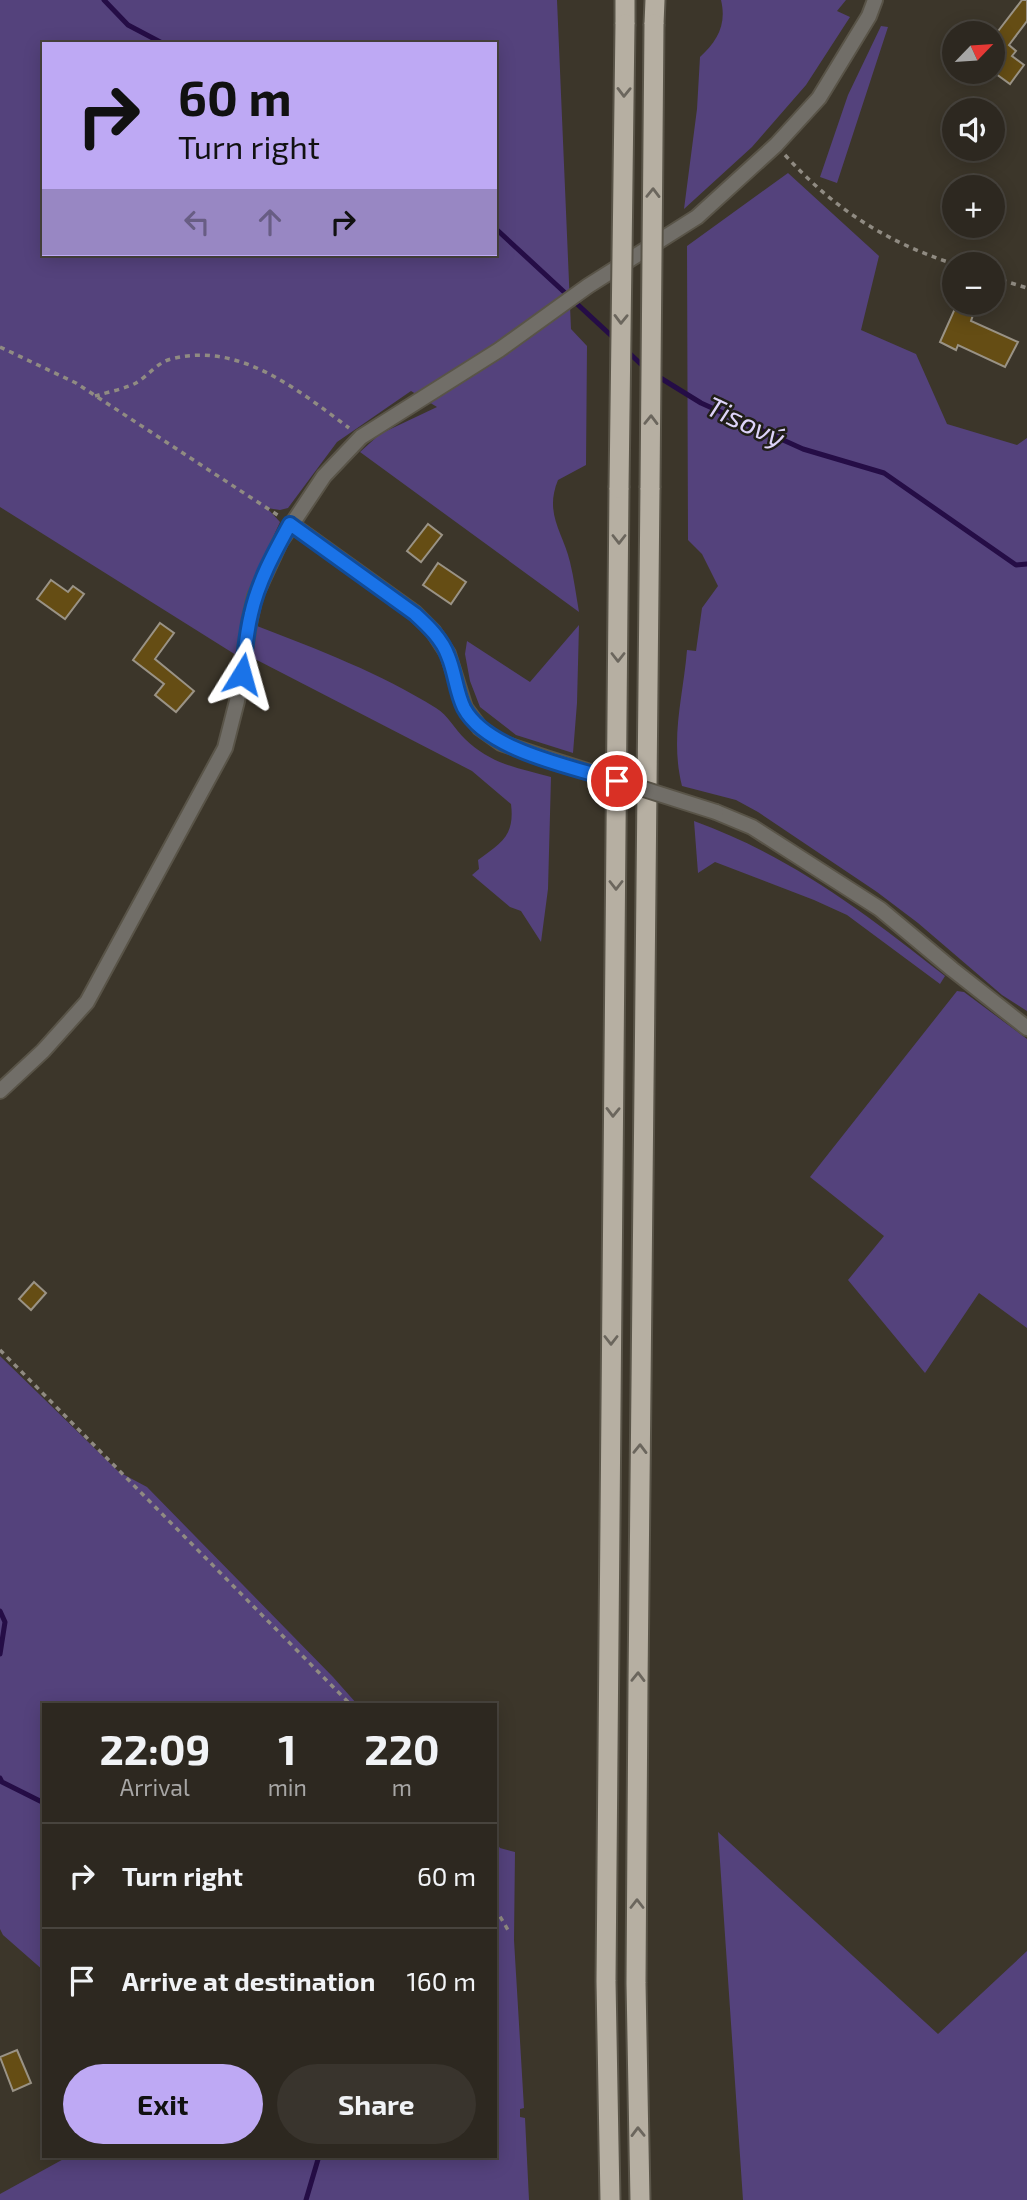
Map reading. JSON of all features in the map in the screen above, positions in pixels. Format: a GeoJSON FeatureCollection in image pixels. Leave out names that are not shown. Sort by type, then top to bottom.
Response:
{"type":"FeatureCollection","features":[{"type":"Feature","properties":{"kind":"highway"},"geometry":{"type":"LineString","coordinates":[[610,2200],[606,1968],[625,0]]}},
{"type":"Feature","properties":{"kind":"highway"},"geometry":{"type":"LineString","coordinates":[[640,2200],[636,1983],[637,1726],[655,0]]}},
{"type":"Feature","properties":{"kind":"street"},"geometry":{"type":"LineString","coordinates":[[0,1091],[43,1051],[87,1002],[225,748],[237,701],[255,596],[290,524],[324,476],[361,437],[499,350],[587,286],[697,217],[776,145],[819,98],[876,0]]}},
{"type":"Feature","properties":{"kind":"street"},"geometry":{"type":"LineString","coordinates":[[290,524],[415,614],[433,631],[448,654],[464,708],[480,728],[500,743],[716,812],[752,827],[880,909],[952,970],[1027,1028]]}},
{"type":"Feature","properties":{"kind":"path"},"geometry":{"type":"LineString","coordinates":[[776,145],[811,184],[856,219],[917,252],[942,260]]}},
{"type":"Feature","properties":{"kind":"path"},"geometry":{"type":"LineString","coordinates":[[1005,281],[1027,288]]}},
{"type":"Feature","properties":{"kind":"path"},"geometry":{"type":"LineString","coordinates":[[0,347],[76,383],[290,524]]}},
{"type":"Feature","properties":{"kind":"path"},"geometry":{"type":"LineString","coordinates":[[95,396],[136,383],[168,359],[204,353],[243,361],[302,393],[361,437]]}},
{"type":"Feature","properties":{"kind":"path"},"geometry":{"type":"LineString","coordinates":[[0,1350],[349,1703]]}},
{"type":"Feature","properties":{"kind":"path"},"geometry":{"type":"LineString","coordinates":[[497,1911],[508,1930]]}},
{"type":"Feature","properties":{"kind":"shaded area"},"geometry":{"type":"Polygon","coordinates":[[[0,0],[557,0],[571,329],[587,346],[586,465],[558,480],[553,503],[556,523],[570,562],[579,612],[360,452],[380,434],[437,407],[411,391],[337,442],[288,508],[267,508],[280,522],[256,574],[236,655],[0,507],[0,0]]]}},
{"type":"Feature","properties":{"kind":"shaded area"},"geometry":{"type":"Polygon","coordinates":[[[721,0],[846,0],[837,11],[850,17],[806,85],[752,147],[684,209],[697,109],[700,57],[719,32],[723,17],[721,0]]]}},
{"type":"Feature","properties":{"kind":"shaded area"},"geometry":{"type":"Polygon","coordinates":[[[881,26],[888,27],[837,183],[820,177],[848,95],[881,26]]]}},
{"type":"Feature","properties":{"kind":"shaded area"},"geometry":{"type":"Polygon","coordinates":[[[788,173],[879,256],[861,330],[916,354],[947,424],[1017,445],[1027,438],[1027,1011],[1002,995],[918,923],[877,892],[758,812],[736,800],[682,786],[677,735],[687,650],[696,651],[702,608],[718,586],[702,554],[688,540],[687,246],[788,173]]]}},
{"type":"Feature","properties":{"kind":"shaded area"},"geometry":{"type":"Polygon","coordinates":[[[579,625],[573,753],[516,735],[480,707],[470,681],[465,654],[467,641],[530,682],[579,625]]]}},
{"type":"Feature","properties":{"kind":"shaded area"},"geometry":{"type":"Polygon","coordinates":[[[257,626],[326,653],[415,695],[440,711],[465,739],[485,754],[505,764],[551,777],[548,889],[541,942],[521,911],[510,907],[472,875],[479,869],[478,860],[505,838],[511,824],[511,804],[472,771],[253,658],[257,626]]]}},
{"type":"Feature","properties":{"kind":"shaded area"},"geometry":{"type":"Polygon","coordinates":[[[694,821],[763,851],[826,888],[945,976],[940,984],[847,915],[715,862],[698,873],[694,821]]]}},
{"type":"Feature","properties":{"kind":"shaded area"},"geometry":{"type":"Polygon","coordinates":[[[957,991],[964,992],[1027,1039],[1027,1328],[979,1293],[925,1373],[848,1280],[884,1236],[810,1177],[957,991]]]}},
{"type":"Feature","properties":{"kind":"shaded area"},"geometry":{"type":"Polygon","coordinates":[[[0,1356],[119,1472],[147,1487],[356,1703],[42,1703],[42,1969],[3,1935],[0,1929],[0,1356]]]}},
{"type":"Feature","properties":{"kind":"shaded area"},"geometry":{"type":"Polygon","coordinates":[[[718,1832],[938,2034],[1027,1951],[1027,2200],[743,2200],[718,1832]]]}},
{"type":"Feature","properties":{"kind":"shaded area"},"geometry":{"type":"Polygon","coordinates":[[[497,1844],[500,1848],[515,1852],[514,1940],[524,2108],[520,2109],[520,2117],[525,2118],[529,2200],[0,2200],[0,2194],[65,2158],[497,2158],[497,1844]]]}},
{"type":"Feature","properties":{"kind":"building"},"geometry":{"type":"Polygon","coordinates":[[[1022,0],[1027,0],[1027,21],[1009,45],[1016,51],[1012,56],[1024,65],[1010,84],[1005,80],[1005,22],[1022,0]]]}},
{"type":"Feature","properties":{"kind":"building"},"geometry":{"type":"Polygon","coordinates":[[[952,315],[973,315],[971,321],[1018,342],[1005,367],[958,345],[956,350],[940,342],[952,315]]]}},
{"type":"Feature","properties":{"kind":"building"},"geometry":{"type":"Polygon","coordinates":[[[428,524],[442,535],[421,562],[407,551],[428,524]]]}},
{"type":"Feature","properties":{"kind":"building"},"geometry":{"type":"Polygon","coordinates":[[[438,563],[466,582],[451,604],[423,585],[438,563]]]}},
{"type":"Feature","properties":{"kind":"building"},"geometry":{"type":"Polygon","coordinates":[[[51,580],[68,592],[73,586],[84,594],[65,619],[37,599],[51,580]]]}},
{"type":"Feature","properties":{"kind":"building"},"geometry":{"type":"Polygon","coordinates":[[[160,623],[174,633],[155,659],[194,691],[176,712],[155,695],[164,684],[133,660],[160,623]]]}},
{"type":"Feature","properties":{"kind":"building"},"geometry":{"type":"Polygon","coordinates":[[[34,1282],[46,1293],[31,1310],[19,1299],[34,1282]]]}},
{"type":"Feature","properties":{"kind":"building"},"geometry":{"type":"Polygon","coordinates":[[[17,2050],[31,2083],[13,2091],[0,2057],[17,2050]]]}},
{"type":"Feature","properties":{"kind":"waterway","name":"Tisový"},"geometry":{"type":"LineString","coordinates":[[104,0],[128,25],[160,42]]}},
{"type":"Feature","properties":{"kind":"waterway","name":"Tisový"},"geometry":{"type":"LineString","coordinates":[[497,230],[616,340]]}},
{"type":"Feature","properties":{"kind":"waterway","name":"Tisový"},"geometry":{"type":"LineString","coordinates":[[625,349],[646,369]]}},
{"type":"Feature","properties":{"kind":"waterway","name":"Tisový"},"geometry":{"type":"LineString","coordinates":[[654,374],[701,403],[803,449],[884,473],[1016,565],[1027,564]]}},
{"type":"Feature","properties":{"kind":"waterway"},"geometry":{"type":"LineString","coordinates":[[0,1611],[5,1622],[0,1654]]}},
{"type":"Feature","properties":{"kind":"waterway"},"geometry":{"type":"LineString","coordinates":[[0,1778],[2,1782],[42,1802]]}},
{"type":"Feature","properties":{"kind":"waterway"},"geometry":{"type":"LineString","coordinates":[[306,2200],[318,2158]]}},
{"type":"Feature","properties":{"kind":"route"},"geometry":{"type":"LineString","coordinates":[[242,674],[255,596],[290,524],[415,614],[433,631],[448,654],[464,708],[480,728],[500,743],[617,781]]}}]}
